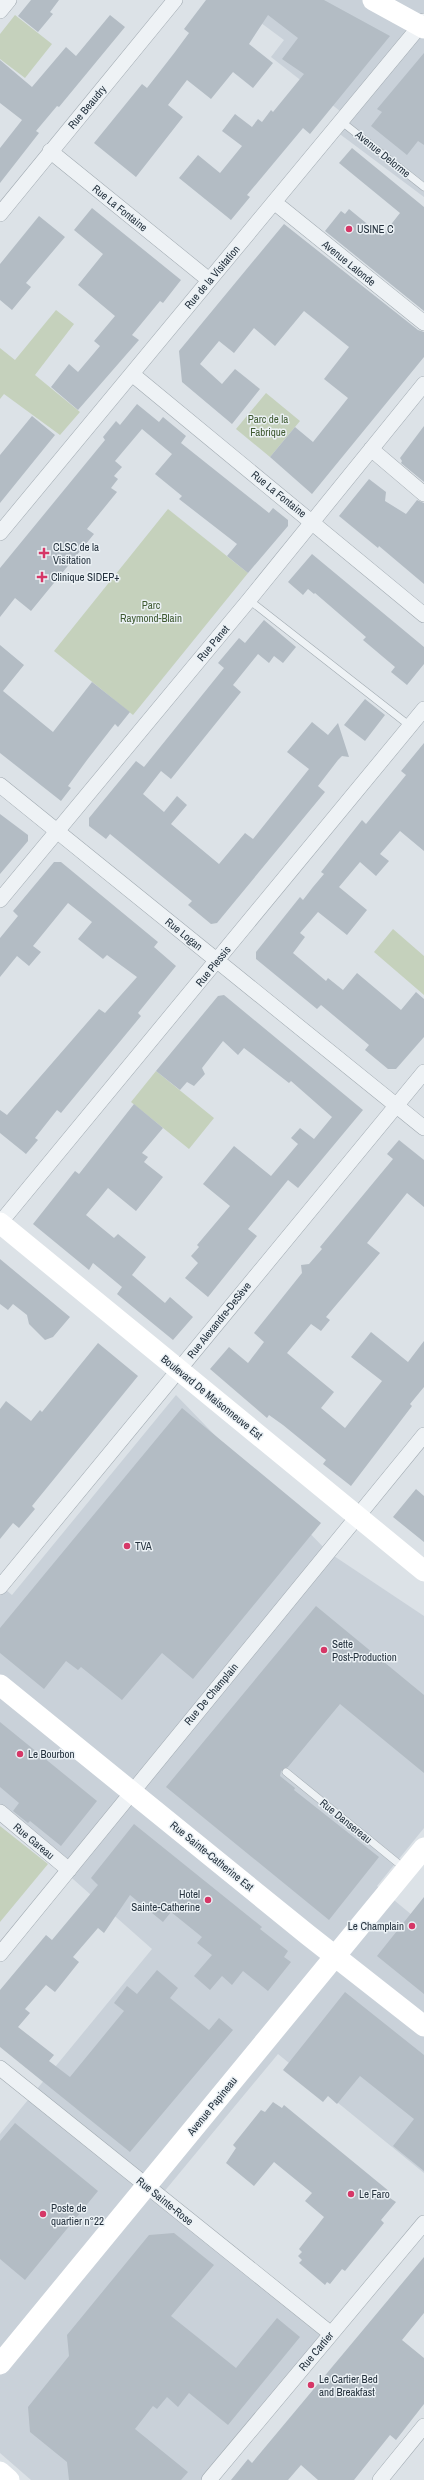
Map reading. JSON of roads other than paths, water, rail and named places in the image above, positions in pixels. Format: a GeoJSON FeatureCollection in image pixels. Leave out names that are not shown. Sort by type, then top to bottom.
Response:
{"type":"FeatureCollection","features":[{"type":"Feature","properties":{"kind":"street"},"geometry":{"type":"LineString","coordinates":[[0,11],[9,0]]}},
{"type":"Feature","properties":{"kind":"street","name":"Rue Beaudry"},"geometry":{"type":"LineString","coordinates":[[0,214],[175,0]]}},
{"type":"Feature","properties":{"kind":"street"},"geometry":{"type":"LineString","coordinates":[[373,0],[423,25]]}},
{"type":"Feature","properties":{"kind":"street","name":"Rue de la Visitation"},"geometry":{"type":"LineString","coordinates":[[1,530],[423,25]]}},
{"type":"Feature","properties":{"kind":"street","name":"Rue La Fontaine"},"geometry":{"type":"LineString","coordinates":[[50,151],[209,280]]}},
{"type":"Feature","properties":{"kind":"street","name":"Avenue Lalonde"},"geometry":{"type":"LineString","coordinates":[[274,202],[424,323]]}},
{"type":"Feature","properties":{"kind":"street","name":"Rue La Fontaine"},"geometry":{"type":"LineString","coordinates":[[132,374],[312,521],[424,615]]}},
{"type":"Feature","properties":{"kind":"street","name":"Rue Panet"},"geometry":{"type":"LineString","coordinates":[[0,900],[249,600],[424,384]]}},
{"type":"Feature","properties":{"kind":"street"},"geometry":{"type":"LineString","coordinates":[[371,450],[424,494]]}},
{"type":"Feature","properties":{"kind":"street","name":"Rue Plessis"},"geometry":{"type":"LineString","coordinates":[[0,1223],[424,709]]}},
{"type":"Feature","properties":{"kind":"street","name":"Rue Logan"},"geometry":{"type":"LineString","coordinates":[[0,785],[424,1128]]}},
{"type":"Feature","properties":{"kind":"street","name":"Rue Alexandre-DeSève"},"geometry":{"type":"LineString","coordinates":[[0,1587],[424,1072]]}},
{"type":"Feature","properties":{"kind":"street","name":"Boulevard De Maisonneuve Est"},"geometry":{"type":"LineString","coordinates":[[0,1223],[424,1571]]}},
{"type":"Feature","properties":{"kind":"street","name":"Rue De Champlain"},"geometry":{"type":"LineString","coordinates":[[0,1954],[424,1435]]}},
{"type":"Feature","properties":{"kind":"street","name":"Rue Sainte-Catherine Est"},"geometry":{"type":"LineString","coordinates":[[0,1685],[335,1957],[424,2026]]}},
{"type":"Feature","properties":{"kind":"street","name":"Rue Gareau"},"geometry":{"type":"LineString","coordinates":[[0,1812],[69,1870]]}},
{"type":"Feature","properties":{"kind":"street","name":"Avenue Papineau"},"geometry":{"type":"LineString","coordinates":[[0,2364],[424,1848]]}},
{"type":"Feature","properties":{"kind":"street","name":"Rue Sainte-Rose"},"geometry":{"type":"LineString","coordinates":[[0,2068],[330,2334]]}},
{"type":"Feature","properties":{"kind":"street","name":"Rue Cartier"},"geometry":{"type":"LineString","coordinates":[[209,2480],[424,2223]]}},
{"type":"Feature","properties":{"kind":"street"},"geometry":{"type":"LineString","coordinates":[[380,2480],[424,2426]]}},
{"type":"Feature","properties":{"kind":"street"},"geometry":{"type":"LineString","coordinates":[[0,2472],[9,2480]]}},
{"type":"Feature","properties":{"kind":"lane","name":"Avenue Delorme"},"geometry":{"type":"LineString","coordinates":[[342,122],[424,187]]}},
{"type":"Feature","properties":{"kind":"lane"},"geometry":{"type":"LineString","coordinates":[[249,600],[410,726]]}},
{"type":"Feature","properties":{"kind":"lane","name":"Rue Dansereau"},"geometry":{"type":"LineString","coordinates":[[286,1772],[407,1870]]}},
{"type":"Feature","properties":{"kind":"place","name":"USINE C"},"geometry":{"type":"Point","coordinates":[349,229]}},
{"type":"Feature","properties":{"kind":"place","name":"CLSC de la Visitation"},"geometry":{"type":"Point","coordinates":[44,553]}},
{"type":"Feature","properties":{"kind":"place","name":"Clinique SIDEP+"},"geometry":{"type":"Point","coordinates":[42,577]}},
{"type":"Feature","properties":{"kind":"place","name":"TVA"},"geometry":{"type":"Point","coordinates":[127,1546]}},
{"type":"Feature","properties":{"kind":"place","name":"Sette Post-Production"},"geometry":{"type":"Point","coordinates":[324,1650]}},
{"type":"Feature","properties":{"kind":"place","name":"Le Bourbon"},"geometry":{"type":"Point","coordinates":[20,1754]}},
{"type":"Feature","properties":{"kind":"place","name":"Hotel Sainte-Catherine"},"geometry":{"type":"Point","coordinates":[208,1900]}},
{"type":"Feature","properties":{"kind":"place","name":"Le Champlain"},"geometry":{"type":"Point","coordinates":[412,1926]}},
{"type":"Feature","properties":{"kind":"place","name":"Le Faro"},"geometry":{"type":"Point","coordinates":[351,2194]}},
{"type":"Feature","properties":{"kind":"place","name":"Poste de quartier n°22"},"geometry":{"type":"Point","coordinates":[43,2214]}},
{"type":"Feature","properties":{"kind":"place","name":"Le Cartier Bed and Breakfast"},"geometry":{"type":"Point","coordinates":[311,2385]}},
{"type":"Feature","properties":{"kind":"park label","name":"Parc de la Fabrique"},"geometry":{"type":"Point","coordinates":[268,425]}},
{"type":"Feature","properties":{"kind":"park label","name":"Parc Raymond-Blain"},"geometry":{"type":"Point","coordinates":[151,611]}}]}
